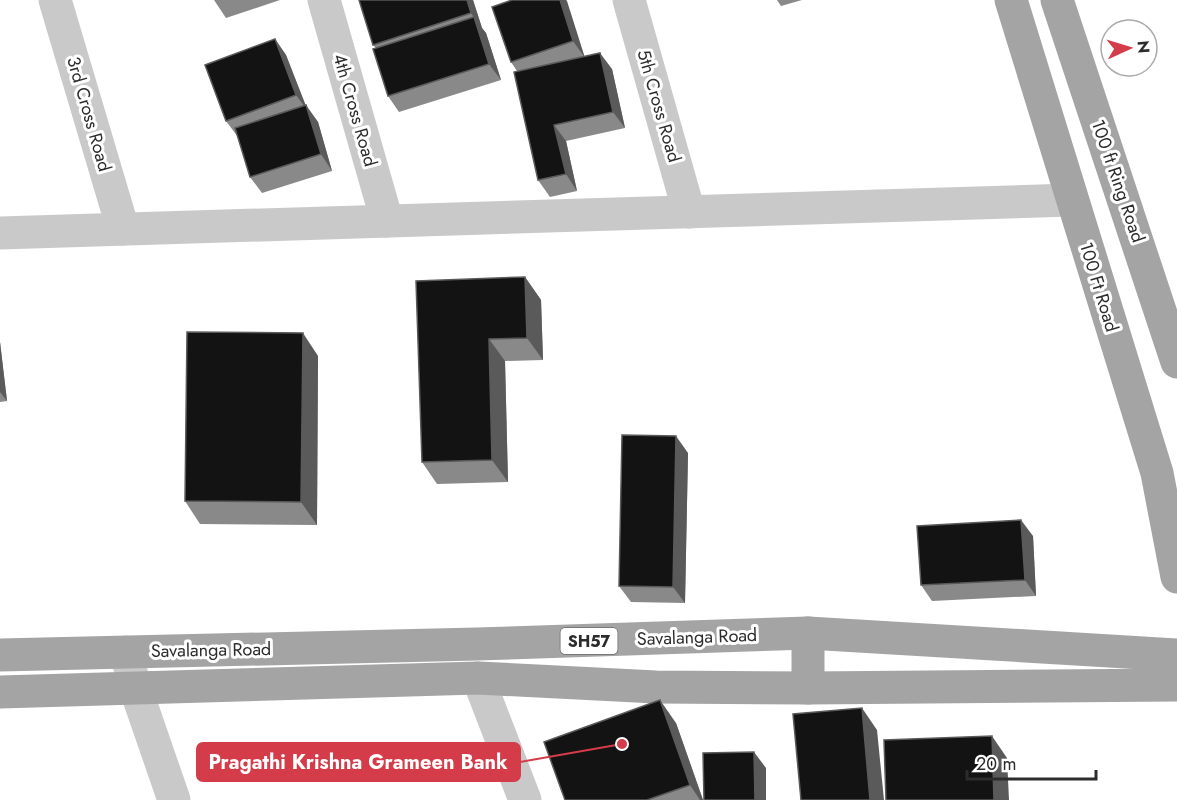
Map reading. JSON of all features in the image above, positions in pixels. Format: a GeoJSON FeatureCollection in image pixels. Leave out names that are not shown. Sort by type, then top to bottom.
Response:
{"type":"FeatureCollection","features":[{"type":"Feature","properties":{"kind":"main road","name":"100 Ft Road"},"geometry":{"type":"LineString","coordinates":[[1011,0],[1157,473],[1177,577]]}},
{"type":"Feature","properties":{"kind":"main road","name":"100 ft Ring Road"},"geometry":{"type":"LineString","coordinates":[[1057,0],[1177,362]]}},
{"type":"Feature","properties":{"kind":"main road","name":"Savalanga Road"},"geometry":{"type":"LineString","coordinates":[[0,655],[489,644],[808,633],[1177,655]]}},
{"type":"Feature","properties":{"kind":"main road"},"geometry":{"type":"LineString","coordinates":[[808,633],[808,688]]}},
{"type":"Feature","properties":{"kind":"main road","name":"Savalanga Road"},"geometry":{"type":"LineString","coordinates":[[0,692],[478,678],[656,687],[1177,685]]}},
{"type":"Feature","properties":{"kind":"street","name":"3rd Cross Road"},"geometry":{"type":"LineString","coordinates":[[55,0],[123,229]]}},
{"type":"Feature","properties":{"kind":"street","name":"4th Cross Road"},"geometry":{"type":"LineString","coordinates":[[324,0],[387,221]]}},
{"type":"Feature","properties":{"kind":"street","name":"5th Cross Road"},"geometry":{"type":"LineString","coordinates":[[629,0],[689,212]]}},
{"type":"Feature","properties":{"kind":"street"},"geometry":{"type":"LineString","coordinates":[[0,233],[1071,200]]}},
{"type":"Feature","properties":{"kind":"street"},"geometry":{"type":"LineString","coordinates":[[126,652],[135,687],[174,800]]}},
{"type":"Feature","properties":{"kind":"street"},"geometry":{"type":"LineString","coordinates":[[478,678],[525,800]]}},
{"type":"Feature","properties":{"kind":"building"},"geometry":{"type":"Polygon","coordinates":[[[359,0],[467,0],[471,13],[373,45],[359,0]]]}},
{"type":"Feature","properties":{"kind":"building"},"geometry":{"type":"Polygon","coordinates":[[[512,0],[560,0],[573,41],[511,62],[492,7],[512,0]]]}},
{"type":"Feature","properties":{"kind":"building"},"geometry":{"type":"Polygon","coordinates":[[[474,17],[489,64],[388,96],[373,49],[474,17]]]}},
{"type":"Feature","properties":{"kind":"building"},"geometry":{"type":"Polygon","coordinates":[[[275,39],[296,95],[226,121],[205,65],[275,39]]]}},
{"type":"Feature","properties":{"kind":"building"},"geometry":{"type":"Polygon","coordinates":[[[600,53],[613,112],[554,125],[566,174],[538,180],[514,72],[600,53]]]}},
{"type":"Feature","properties":{"kind":"building"},"geometry":{"type":"Polygon","coordinates":[[[306,105],[321,154],[250,177],[235,128],[306,105]]]}},
{"type":"Feature","properties":{"kind":"building"},"geometry":{"type":"Polygon","coordinates":[[[525,277],[527,338],[489,339],[492,460],[422,462],[416,281],[525,277]]]}},
{"type":"Feature","properties":{"kind":"building"},"geometry":{"type":"Polygon","coordinates":[[[187,332],[303,333],[301,502],[185,501],[187,332]]]}},
{"type":"Feature","properties":{"kind":"building"},"geometry":{"type":"Polygon","coordinates":[[[622,435],[676,436],[673,587],[619,586],[622,435]]]}},
{"type":"Feature","properties":{"kind":"building"},"geometry":{"type":"Polygon","coordinates":[[[1021,520],[1025,580],[921,585],[917,526],[1021,520]]]}},
{"type":"Feature","properties":{"kind":"building"},"geometry":{"type":"Polygon","coordinates":[[[660,700],[690,785],[647,800],[565,800],[544,742],[660,700]]]}},
{"type":"Feature","properties":{"kind":"building"},"geometry":{"type":"Polygon","coordinates":[[[862,708],[870,800],[801,800],[793,714],[862,708]]]}},
{"type":"Feature","properties":{"kind":"building"},"geometry":{"type":"Polygon","coordinates":[[[992,736],[994,800],[886,800],[884,740],[992,736]]]}},
{"type":"Feature","properties":{"kind":"building"},"geometry":{"type":"Polygon","coordinates":[[[754,752],[755,800],[704,800],[703,753],[754,752]]]}},
{"type":"Feature","properties":{"kind":"place","name":"Pragathi Krishna Grameen Bank"},"geometry":{"type":"Point","coordinates":[622,744]}}]}
